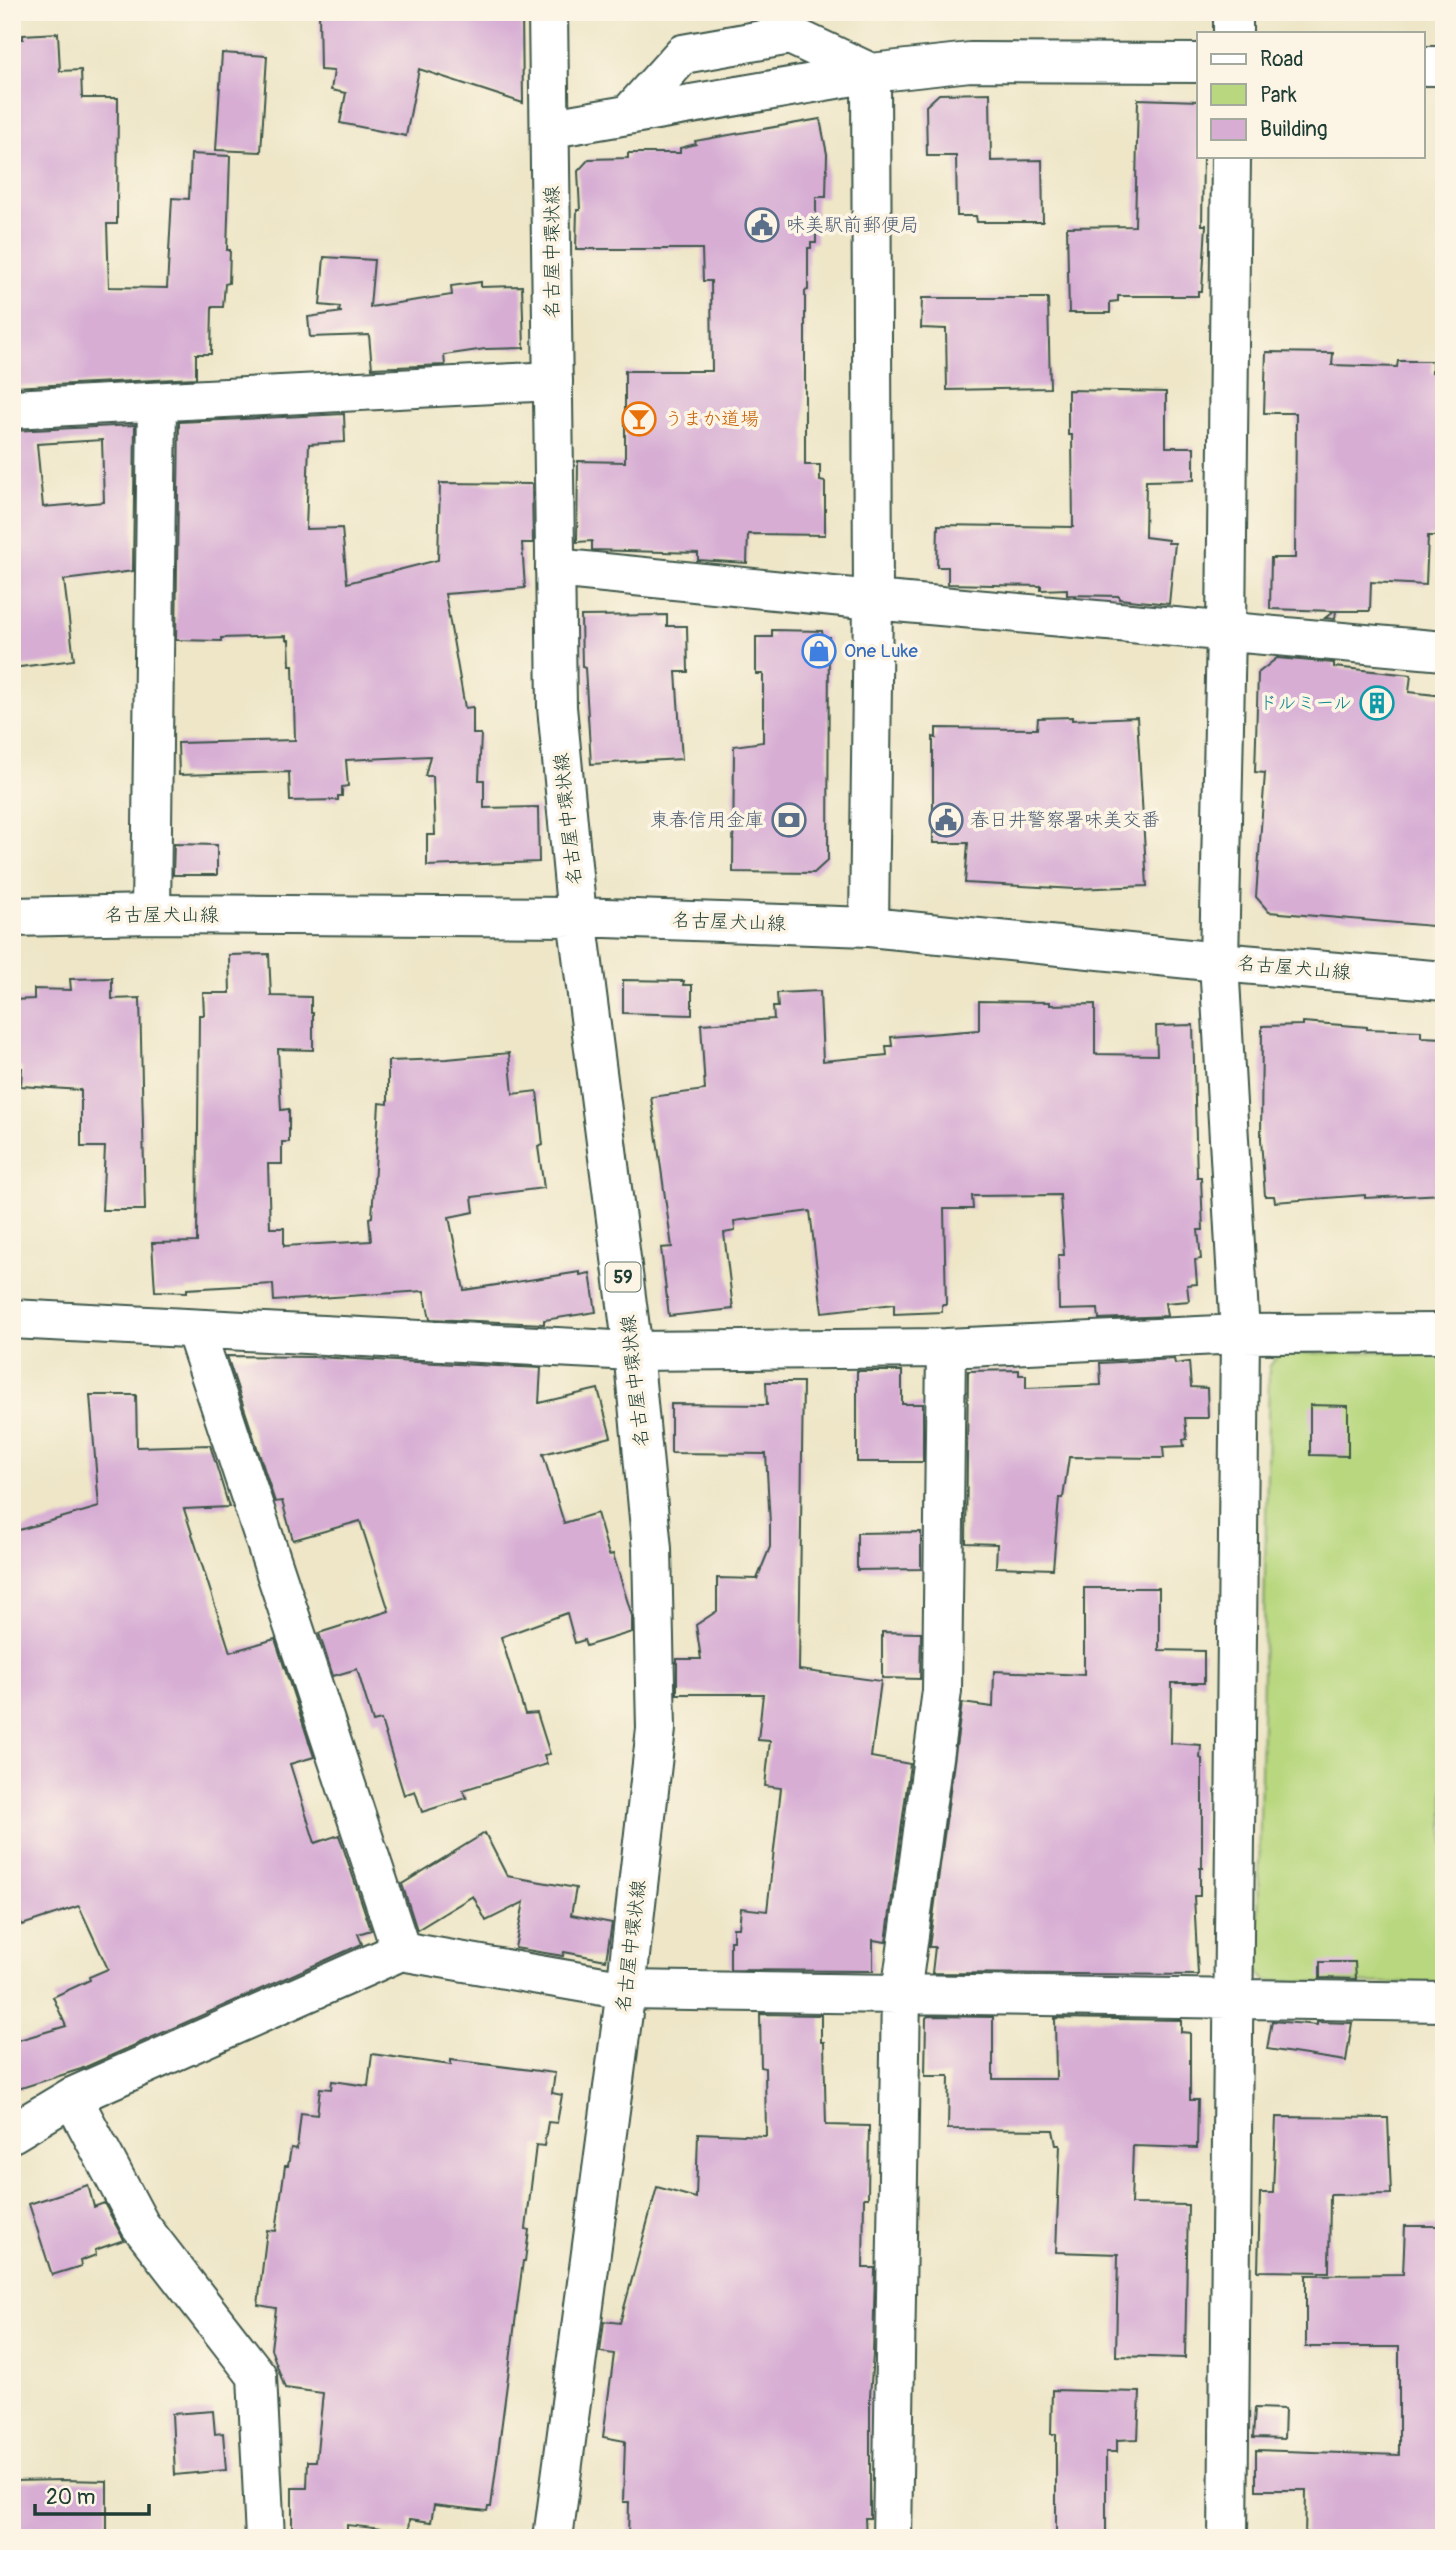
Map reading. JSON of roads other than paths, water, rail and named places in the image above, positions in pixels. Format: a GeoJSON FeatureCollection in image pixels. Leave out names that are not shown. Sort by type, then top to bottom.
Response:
{"type":"FeatureCollection","features":[{"type":"Feature","properties":{"kind":"street","name":"名古屋中環状線"},"geometry":{"type":"LineString","coordinates":[[548,12],[552,128],[557,707],[577,917],[633,1351],[652,1549],[656,1729],[626,1990],[553,2538]]}},
{"type":"Feature","properties":{"kind":"street"},"geometry":{"type":"LineString","coordinates":[[1233,12],[1233,32]]}},
{"type":"Feature","properties":{"kind":"street"},"geometry":{"type":"LineString","coordinates":[[629,114],[683,54],[790,35],[871,73]]}},
{"type":"Feature","properties":{"kind":"street"},"geometry":{"type":"LineString","coordinates":[[552,128],[871,73],[970,62],[1197,63]]}},
{"type":"Feature","properties":{"kind":"street"},"geometry":{"type":"LineString","coordinates":[[1424,66],[1444,66]]}},
{"type":"Feature","properties":{"kind":"street"},"geometry":{"type":"LineString","coordinates":[[869,927],[873,600],[871,73]]}},
{"type":"Feature","properties":{"kind":"street"},"geometry":{"type":"LineString","coordinates":[[1228,2538],[1240,1334],[1219,962],[1231,158]]}},
{"type":"Feature","properties":{"kind":"street"},"geometry":{"type":"LineString","coordinates":[[12,409],[553,381]]}},
{"type":"Feature","properties":{"kind":"street"},"geometry":{"type":"LineString","coordinates":[[151,914],[157,402]]}},
{"type":"Feature","properties":{"kind":"street"},"geometry":{"type":"LineString","coordinates":[[555,568],[873,600],[1444,651]]}},
{"type":"Feature","properties":{"kind":"street","name":"名古屋犬山線"},"geometry":{"type":"LineString","coordinates":[[12,918],[151,914],[577,917],[869,927],[1219,962],[1444,981]]}},
{"type":"Feature","properties":{"kind":"street"},"geometry":{"type":"LineString","coordinates":[[12,1319],[633,1351],[946,1348],[1240,1334],[1444,1333]]}},
{"type":"Feature","properties":{"kind":"street"},"geometry":{"type":"LineString","coordinates":[[195,1329],[401,1951]]}},
{"type":"Feature","properties":{"kind":"street"},"geometry":{"type":"LineString","coordinates":[[891,2538],[901,1994],[942,1691],[946,1348]]}},
{"type":"Feature","properties":{"kind":"street"},"geometry":{"type":"LineString","coordinates":[[12,2133],[72,2097],[401,1951],[626,1990],[1444,2002]]}},
{"type":"Feature","properties":{"kind":"street"},"geometry":{"type":"LineString","coordinates":[[72,2097],[139,2225],[257,2376],[265,2538]]}},
{"type":"Feature","properties":{"kind":"place","name":"味美駅前郵便局"},"geometry":{"type":"Point","coordinates":[762,225]}},
{"type":"Feature","properties":{"kind":"place","name":"うまか道場"},"geometry":{"type":"Point","coordinates":[639,419]}},
{"type":"Feature","properties":{"kind":"place","name":"One Luke"},"geometry":{"type":"Point","coordinates":[819,651]}},
{"type":"Feature","properties":{"kind":"place","name":"ドルミール"},"geometry":{"type":"Point","coordinates":[1377,703]}},
{"type":"Feature","properties":{"kind":"place","name":"東春信用金庫"},"geometry":{"type":"Point","coordinates":[789,820]}},
{"type":"Feature","properties":{"kind":"place","name":"春日井警察署味美交番"},"geometry":{"type":"Point","coordinates":[946,820]}}]}
